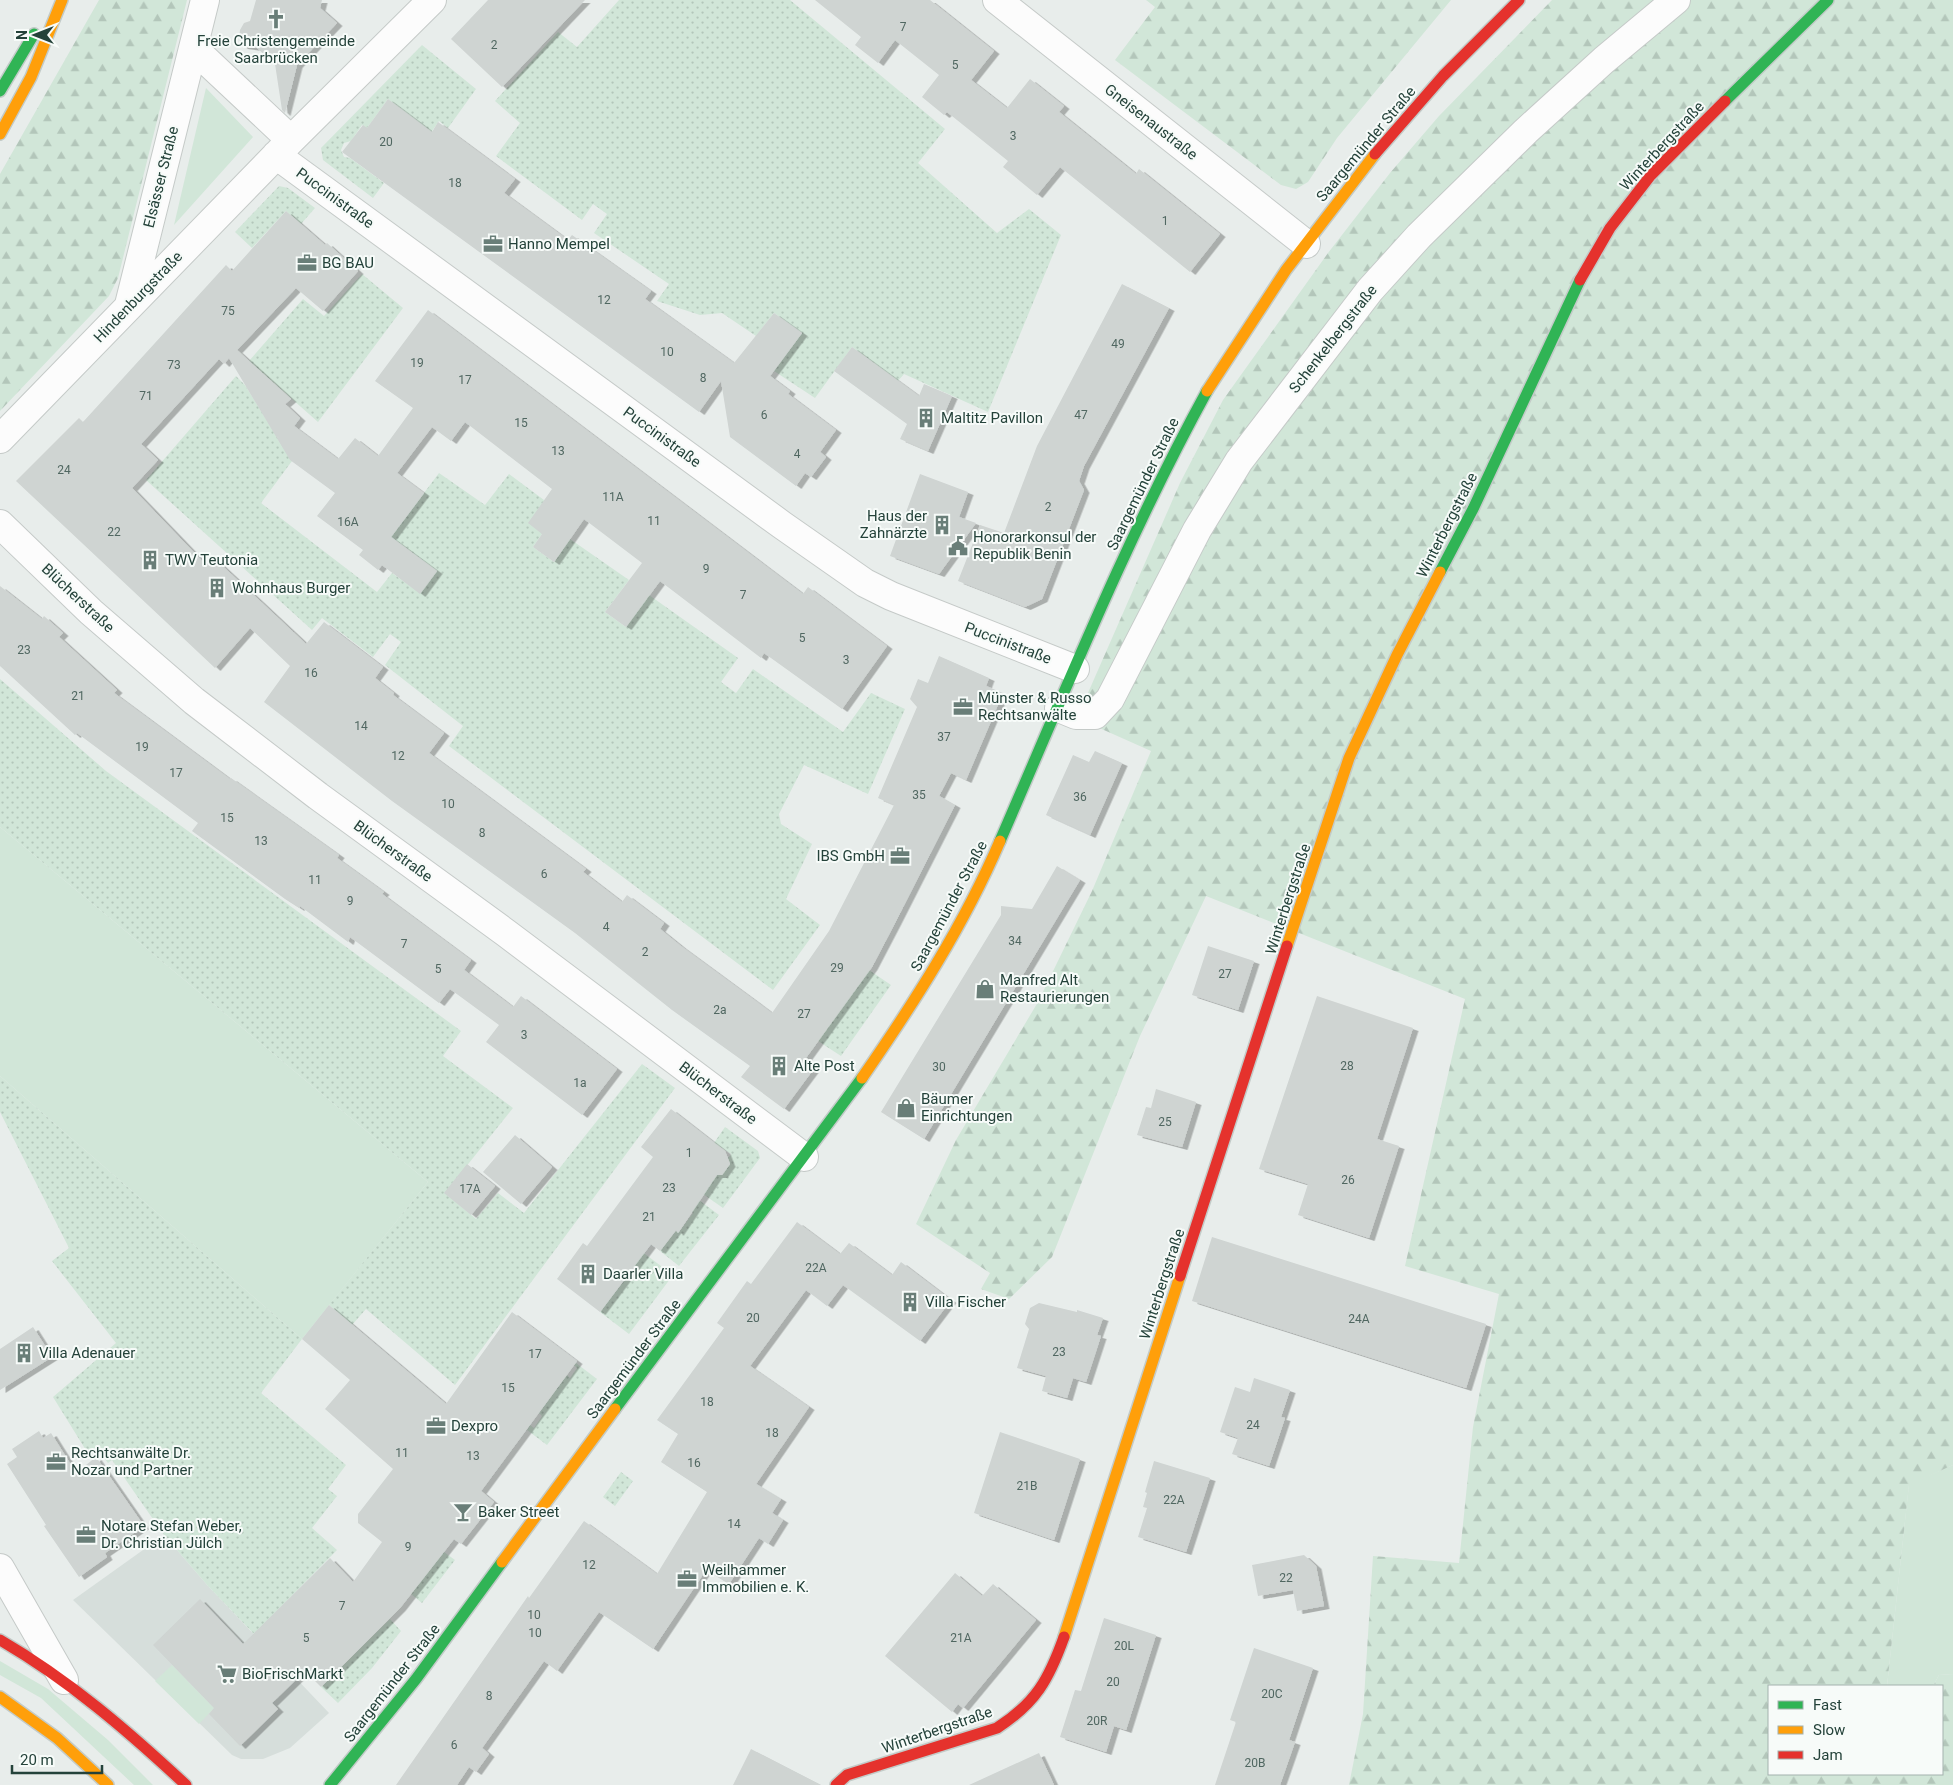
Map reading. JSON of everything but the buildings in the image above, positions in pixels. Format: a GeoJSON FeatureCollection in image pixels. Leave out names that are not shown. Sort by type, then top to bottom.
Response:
{"type":"FeatureCollection","features":[{"type":"Feature","properties":{"kind":"main road"},"geometry":{"type":"LineString","coordinates":[[0,91],[54,0]]}},
{"type":"Feature","properties":{"kind":"main road"},"geometry":{"type":"LineString","coordinates":[[0,134],[31,77],[62,0]]}},
{"type":"Feature","properties":{"kind":"main road","name":"Saargemünder Straße"},"geometry":{"type":"LineString","coordinates":[[330,1785],[416,1679],[804,1157],[900,1024],[948,944],[987,871],[1166,465],[1207,390],[1286,270],[1371,158],[1443,76],[1519,0]]}},
{"type":"Feature","properties":{"kind":"main road","name":"Winterbergstraße"},"geometry":{"type":"LineString","coordinates":[[836,1785],[847,1775],[997,1728],[1016,1716],[1034,1699],[1052,1671],[1083,1582],[1202,1206],[1349,758],[1397,655],[1473,509],[1574,290],[1610,228],[1651,175],[1828,0]]}},
{"type":"Feature","properties":{"kind":"main road"},"geometry":{"type":"LineString","coordinates":[[0,1640],[64,1680],[132,1735],[186,1785]]}},
{"type":"Feature","properties":{"kind":"main road"},"geometry":{"type":"LineString","coordinates":[[0,1697],[29,1715],[85,1762],[108,1785]]}},
{"type":"Feature","properties":{"kind":"street","name":"Elsässer Straße"},"geometry":{"type":"LineString","coordinates":[[128,306],[205,0]]}},
{"type":"Feature","properties":{"kind":"street","name":"Hindenburgstraße"},"geometry":{"type":"LineString","coordinates":[[0,439],[284,147],[432,0]]}},
{"type":"Feature","properties":{"kind":"street","name":"Gneisenaustraße"},"geometry":{"type":"LineString","coordinates":[[997,0],[1306,244]]}},
{"type":"Feature","properties":{"kind":"street","name":"Schenkelbergstraße"},"geometry":{"type":"LineString","coordinates":[[1059,708],[1076,715],[1095,715],[1110,699],[1197,530],[1239,461],[1370,290],[1419,236],[1526,131],[1604,60],[1676,0]]}},
{"type":"Feature","properties":{"kind":"street"},"geometry":{"type":"LineString","coordinates":[[192,48],[284,147]]}},
{"type":"Feature","properties":{"kind":"street","name":"Puccinistraße"},"geometry":{"type":"LineString","coordinates":[[284,147],[782,526],[865,583],[1008,644],[1075,669]]}},
{"type":"Feature","properties":{"kind":"street","name":"Blücherstraße"},"geometry":{"type":"LineString","coordinates":[[0,524],[98,618],[194,701],[318,796],[506,933],[804,1157]]}},
{"type":"Feature","properties":{"kind":"street"},"geometry":{"type":"LineString","coordinates":[[0,1568],[64,1680]]}},
{"type":"Feature","properties":{"kind":"shaded area"},"geometry":{"type":"Polygon","coordinates":[[[164,1535],[208,1586],[329,1713],[290,1748],[263,1759],[241,1759],[232,1755],[73,1600],[164,1535]]]}},
{"type":"Feature","properties":{"kind":"green space"},"geometry":{"type":"Polygon","coordinates":[[[99,0],[187,0],[118,278],[109,296],[0,411],[0,174],[99,0]]]}},
{"type":"Feature","properties":{"kind":"green space"},"geometry":{"type":"Polygon","coordinates":[[[619,0],[790,0],[945,129],[918,163],[997,233],[1029,209],[1061,235],[988,412],[904,374],[898,381],[852,347],[815,398],[774,371],[802,333],[774,313],[756,336],[722,313],[700,315],[657,301],[669,284],[594,233],[607,214],[593,204],[582,220],[496,156],[520,123],[495,101],[558,32],[577,47],[619,0]]]}},
{"type":"Feature","properties":{"kind":"green space"},"geometry":{"type":"Polygon","coordinates":[[[1146,0],[1451,0],[1337,138],[1308,182],[1296,189],[1281,185],[1115,60],[1155,7],[1146,0]]]}},
{"type":"Feature","properties":{"kind":"green space"},"geometry":{"type":"Polygon","coordinates":[[[1552,0],[1953,0],[1953,1465],[1909,1485],[1887,1685],[1768,1685],[1768,1775],[1943,1775],[1943,1685],[1934,1685],[1939,1675],[1953,1674],[1953,1785],[1349,1785],[1363,1714],[1373,1556],[1459,1563],[1473,1427],[1499,1294],[1405,1266],[1465,999],[1206,896],[1140,1036],[1052,1257],[1009,1299],[981,1289],[990,1273],[916,1224],[956,1140],[1038,1002],[1092,891],[1151,751],[1077,718],[1180,483],[1223,400],[1328,253],[1390,173],[1439,116],[1552,0]]]}},
{"type":"Feature","properties":{"kind":"green space"},"geometry":{"type":"Polygon","coordinates":[[[422,45],[476,89],[448,128],[439,121],[430,134],[388,99],[367,128],[362,125],[351,141],[344,143],[341,150],[344,157],[350,158],[384,183],[373,198],[323,160],[321,148],[422,45]]]}},
{"type":"Feature","properties":{"kind":"green space"},"geometry":{"type":"Polygon","coordinates":[[[206,88],[253,137],[174,225],[206,88]]]}},
{"type":"Feature","properties":{"kind":"green space"},"geometry":{"type":"Polygon","coordinates":[[[279,186],[288,188],[315,208],[301,224],[286,211],[252,248],[235,232],[279,186]]]}},
{"type":"Feature","properties":{"kind":"green space"},"geometry":{"type":"Polygon","coordinates":[[[362,274],[403,308],[318,422],[249,361],[303,299],[324,316],[362,274]]]}},
{"type":"Feature","properties":{"kind":"green space"},"geometry":{"type":"Polygon","coordinates":[[[236,376],[245,385],[292,461],[261,503],[377,592],[392,573],[420,593],[437,571],[391,537],[439,473],[485,505],[509,474],[544,500],[542,534],[533,547],[554,562],[570,539],[629,580],[605,612],[626,627],[649,595],[738,658],[721,682],[736,693],[753,669],[843,732],[871,693],[905,709],[868,794],[804,765],[779,814],[781,824],[812,844],[786,899],[820,925],[773,990],[449,746],[463,726],[385,665],[401,642],[390,634],[373,657],[322,618],[312,630],[146,480],[236,376]]]}},
{"type":"Feature","properties":{"kind":"green space"},"geometry":{"type":"Polygon","coordinates":[[[0,679],[106,771],[461,1031],[443,1056],[513,1108],[445,1193],[476,1219],[498,1193],[524,1213],[642,1064],[675,1088],[455,1385],[366,1309],[352,1325],[329,1305],[428,1182],[0,827],[0,679]]]}},
{"type":"Feature","properties":{"kind":"green space"},"geometry":{"type":"Polygon","coordinates":[[[0,827],[428,1182],[302,1339],[0,1076],[0,827]]]}},
{"type":"Feature","properties":{"kind":"green space"},"geometry":{"type":"Polygon","coordinates":[[[869,970],[891,985],[841,1056],[818,1041],[869,970]]]}},
{"type":"Feature","properties":{"kind":"green space"},"geometry":{"type":"Polygon","coordinates":[[[0,1076],[302,1339],[261,1393],[346,1465],[328,1489],[337,1496],[312,1528],[337,1550],[254,1634],[208,1586],[164,1535],[112,1460],[108,1463],[100,1453],[92,1460],[53,1397],[116,1343],[52,1261],[69,1248],[0,1112],[0,1076]]]}},
{"type":"Feature","properties":{"kind":"green space"},"geometry":{"type":"Polygon","coordinates":[[[725,1127],[758,1151],[760,1158],[723,1208],[703,1194],[716,1175],[722,1175],[730,1164],[728,1158],[731,1154],[714,1143],[725,1127]]]}},
{"type":"Feature","properties":{"kind":"green space"},"geometry":{"type":"Polygon","coordinates":[[[699,1200],[719,1215],[679,1266],[660,1251],[676,1231],[679,1232],[693,1213],[691,1211],[699,1200]]]}},
{"type":"Feature","properties":{"kind":"green space"},"geometry":{"type":"Polygon","coordinates":[[[633,1245],[673,1275],[629,1334],[600,1312],[634,1268],[622,1259],[633,1245]]]}},
{"type":"Feature","properties":{"kind":"green space"},"geometry":{"type":"Polygon","coordinates":[[[576,1363],[597,1379],[547,1445],[527,1430],[530,1425],[534,1428],[542,1416],[539,1413],[567,1375],[570,1378],[577,1368],[574,1365],[576,1363]]]}},
{"type":"Feature","properties":{"kind":"green space"},"geometry":{"type":"Polygon","coordinates":[[[1953,1465],[1953,1674],[1939,1675],[1934,1685],[1887,1685],[1909,1484],[1953,1465]]]}},
{"type":"Feature","properties":{"kind":"green space"},"geometry":{"type":"Polygon","coordinates":[[[621,1472],[633,1481],[615,1506],[603,1497],[621,1472]]]}},
{"type":"Feature","properties":{"kind":"green space"},"geometry":{"type":"Polygon","coordinates":[[[444,1552],[455,1560],[422,1603],[411,1594],[444,1552]]]}},
{"type":"Feature","properties":{"kind":"green space"},"geometry":{"type":"Polygon","coordinates":[[[390,1619],[401,1631],[372,1668],[338,1703],[321,1687],[390,1619]]]}},
{"type":"Feature","properties":{"kind":"green space"},"geometry":{"type":"Polygon","coordinates":[[[0,1661],[48,1689],[108,1740],[153,1785],[134,1785],[41,1698],[0,1675],[0,1661]]]}},
{"type":"Feature","properties":{"kind":"green space"},"geometry":{"type":"Polygon","coordinates":[[[172,1665],[214,1708],[199,1724],[155,1681],[172,1665]]]}},
{"type":"Feature","properties":{"kind":"traffic: fast"},"geometry":{"type":"LineString","coordinates":[[1725,101],[1828,0]]}},
{"type":"Feature","properties":{"kind":"traffic: fast"},"geometry":{"type":"LineString","coordinates":[[0,91],[34,34]]}},
{"type":"Feature","properties":{"kind":"traffic: fast"},"geometry":{"type":"LineString","coordinates":[[1440,572],[1473,509],[1580,280]]}},
{"type":"Feature","properties":{"kind":"traffic: fast"},"geometry":{"type":"LineString","coordinates":[[1000,841],[1124,557],[1178,445],[1207,391]]}},
{"type":"Feature","properties":{"kind":"traffic: fast"},"geometry":{"type":"LineString","coordinates":[[615,1409],[862,1078]]}},
{"type":"Feature","properties":{"kind":"traffic: fast"},"geometry":{"type":"LineString","coordinates":[[330,1785],[416,1679],[502,1562]]}},
{"type":"Feature","properties":{"kind":"traffic: slow"},"geometry":{"type":"LineString","coordinates":[[0,134],[31,77],[62,0]]}},
{"type":"Feature","properties":{"kind":"traffic: slow"},"geometry":{"type":"LineString","coordinates":[[1207,391],[1286,270],[1375,154]]}},
{"type":"Feature","properties":{"kind":"traffic: slow"},"geometry":{"type":"LineString","coordinates":[[1287,946],[1349,758],[1397,655],[1440,572]]}},
{"type":"Feature","properties":{"kind":"traffic: slow"},"geometry":{"type":"LineString","coordinates":[[862,1078],[937,963],[971,903],[1000,841]]}},
{"type":"Feature","properties":{"kind":"traffic: slow"},"geometry":{"type":"LineString","coordinates":[[1064,1637],[1180,1276]]}},
{"type":"Feature","properties":{"kind":"traffic: slow"},"geometry":{"type":"LineString","coordinates":[[502,1562],[615,1409]]}},
{"type":"Feature","properties":{"kind":"traffic: slow"},"geometry":{"type":"LineString","coordinates":[[0,1697],[57,1738],[108,1785]]}},
{"type":"Feature","properties":{"kind":"traffic: jam"},"geometry":{"type":"LineString","coordinates":[[1375,154],[1443,76],[1519,0]]}},
{"type":"Feature","properties":{"kind":"traffic: jam"},"geometry":{"type":"LineString","coordinates":[[1580,280],[1610,228],[1651,175],[1725,101]]}},
{"type":"Feature","properties":{"kind":"traffic: jam"},"geometry":{"type":"LineString","coordinates":[[1180,1276],[1287,946]]}},
{"type":"Feature","properties":{"kind":"traffic: jam"},"geometry":{"type":"LineString","coordinates":[[836,1785],[847,1775],[997,1728],[1022,1709],[1040,1689],[1053,1665],[1064,1637]]}},
{"type":"Feature","properties":{"kind":"traffic: jam"},"geometry":{"type":"LineString","coordinates":[[0,1640],[74,1689],[142,1745],[186,1785]]}},
{"type":"Feature","properties":{"kind":"place","name":"Freie Christengemeinde Saarbrücken"},"geometry":{"type":"Point","coordinates":[276,19]}},
{"type":"Feature","properties":{"kind":"place","name":"Hanno Mempel"},"geometry":{"type":"Point","coordinates":[493,244]}},
{"type":"Feature","properties":{"kind":"place","name":"BG BAU"},"geometry":{"type":"Point","coordinates":[307,263]}},
{"type":"Feature","properties":{"kind":"place","name":"Maltitz Pavillon"},"geometry":{"type":"Point","coordinates":[926,418]}},
{"type":"Feature","properties":{"kind":"place","name":"Haus der Zahnärzte"},"geometry":{"type":"Point","coordinates":[942,525]}},
{"type":"Feature","properties":{"kind":"place","name":"Honorarkonsul der Republik Benin"},"geometry":{"type":"Point","coordinates":[958,546]}},
{"type":"Feature","properties":{"kind":"place","name":"TWV Teutonia"},"geometry":{"type":"Point","coordinates":[150,560]}},
{"type":"Feature","properties":{"kind":"place","name":"Wohnhaus Burger"},"geometry":{"type":"Point","coordinates":[217,588]}},
{"type":"Feature","properties":{"kind":"place","name":"Münster & Russo Rechtsanwälte"},"geometry":{"type":"Point","coordinates":[963,707]}},
{"type":"Feature","properties":{"kind":"place","name":"IBS GmbH"},"geometry":{"type":"Point","coordinates":[900,856]}},
{"type":"Feature","properties":{"kind":"place","name":"Manfred Alt Restaurierungen"},"geometry":{"type":"Point","coordinates":[985,989]}},
{"type":"Feature","properties":{"kind":"place","name":"Alte Post"},"geometry":{"type":"Point","coordinates":[779,1066]}},
{"type":"Feature","properties":{"kind":"place","name":"Bäumer Einrichtungen"},"geometry":{"type":"Point","coordinates":[906,1108]}},
{"type":"Feature","properties":{"kind":"place","name":"Daarler Villa"},"geometry":{"type":"Point","coordinates":[588,1274]}},
{"type":"Feature","properties":{"kind":"place","name":"Villa Fischer"},"geometry":{"type":"Point","coordinates":[910,1302]}},
{"type":"Feature","properties":{"kind":"place","name":"Villa Adenauer"},"geometry":{"type":"Point","coordinates":[24,1353]}},
{"type":"Feature","properties":{"kind":"place","name":"Dexpro"},"geometry":{"type":"Point","coordinates":[436,1426]}},
{"type":"Feature","properties":{"kind":"place","name":"Rechtsanwälte Dr. Nozar und Partner"},"geometry":{"type":"Point","coordinates":[56,1462]}},
{"type":"Feature","properties":{"kind":"place","name":"Baker Street"},"geometry":{"type":"Point","coordinates":[463,1512]}},
{"type":"Feature","properties":{"kind":"place","name":"Notare Stefan Weber, Dr. Christian Jülch"},"geometry":{"type":"Point","coordinates":[86,1535]}},
{"type":"Feature","properties":{"kind":"place","name":"Weilhammer Immobilien e. K."},"geometry":{"type":"Point","coordinates":[687,1579]}},
{"type":"Feature","properties":{"kind":"place","name":"BioFrischMarkt"},"geometry":{"type":"Point","coordinates":[227,1674]}}]}
